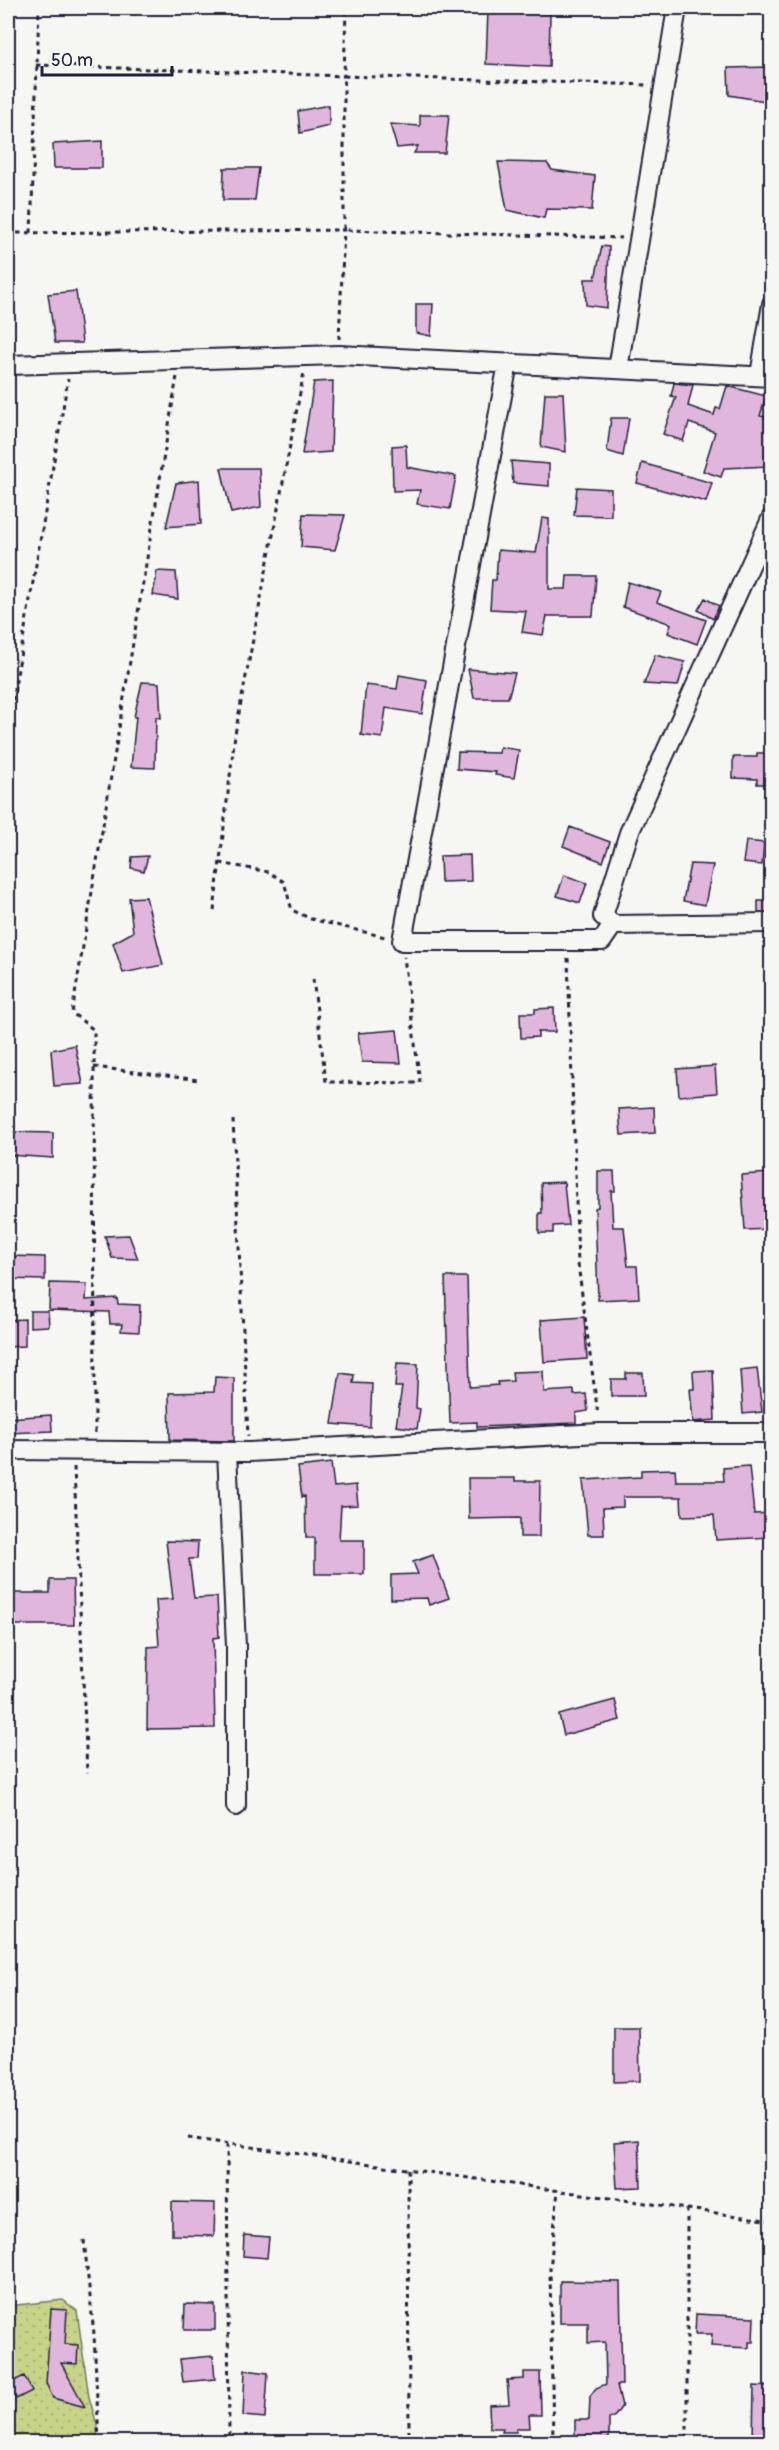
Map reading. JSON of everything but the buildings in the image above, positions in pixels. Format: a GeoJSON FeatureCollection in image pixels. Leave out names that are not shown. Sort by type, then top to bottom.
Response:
{"type":"FeatureCollection","features":[{"type":"Feature","properties":{"kind":"street"},"geometry":{"type":"LineString","coordinates":[[618,369],[677,8]]}},
{"type":"Feature","properties":{"kind":"street"},"geometry":{"type":"LineString","coordinates":[[8,365],[339,355],[766,376],[771,304]]}},
{"type":"Feature","properties":{"kind":"street"},"geometry":{"type":"LineString","coordinates":[[508,363],[402,941],[602,941],[613,925]]}},
{"type":"Feature","properties":{"kind":"street"},"geometry":{"type":"LineString","coordinates":[[771,517],[628,833],[603,916],[613,925],[771,923]]}},
{"type":"Feature","properties":{"kind":"street"},"geometry":{"type":"LineString","coordinates":[[8,1449],[249,1452],[600,1433],[771,1432]]}},
{"type":"Feature","properties":{"kind":"street"},"geometry":{"type":"LineString","coordinates":[[227,1452],[236,1646],[236,1806]]}},
{"type":"Feature","properties":{"kind":"path"},"geometry":{"type":"LineString","coordinates":[[31,233],[39,8]]}},
{"type":"Feature","properties":{"kind":"path"},"geometry":{"type":"LineString","coordinates":[[339,355],[344,230],[346,8]]}},
{"type":"Feature","properties":{"kind":"path"},"geometry":{"type":"LineString","coordinates":[[36,65],[665,85]]}},
{"type":"Feature","properties":{"kind":"path"},"geometry":{"type":"LineString","coordinates":[[8,233],[344,230],[638,239]]}},
{"type":"Feature","properties":{"kind":"path"},"geometry":{"type":"LineString","coordinates":[[214,912],[235,734],[308,356]]}},
{"type":"Feature","properties":{"kind":"path"},"geometry":{"type":"LineString","coordinates":[[95,1450],[94,1030],[72,1013],[179,360]]}},
{"type":"Feature","properties":{"kind":"path"},"geometry":{"type":"LineString","coordinates":[[8,727],[71,363]]}},
{"type":"Feature","properties":{"kind":"path"},"geometry":{"type":"LineString","coordinates":[[219,863],[269,872],[284,882],[292,910],[311,919],[402,941],[420,1083],[326,1082],[313,979]]}},
{"type":"Feature","properties":{"kind":"path"},"geometry":{"type":"LineString","coordinates":[[567,941],[578,1264],[600,1433]]}},
{"type":"Feature","properties":{"kind":"path"},"geometry":{"type":"LineString","coordinates":[[94,1067],[199,1080]]}},
{"type":"Feature","properties":{"kind":"path"},"geometry":{"type":"LineString","coordinates":[[232,1120],[249,1452]]}},
{"type":"Feature","properties":{"kind":"path"},"geometry":{"type":"LineString","coordinates":[[73,1450],[87,1773]]}},
{"type":"Feature","properties":{"kind":"path"},"geometry":{"type":"LineString","coordinates":[[188,2138],[771,2221]]}},
{"type":"Feature","properties":{"kind":"path"},"geometry":{"type":"LineString","coordinates":[[227,2144],[230,2442]]}},
{"type":"Feature","properties":{"kind":"path"},"geometry":{"type":"LineString","coordinates":[[408,2169],[409,2442]]}},
{"type":"Feature","properties":{"kind":"path"},"geometry":{"type":"LineString","coordinates":[[553,2442],[550,2270],[558,2190]]}},
{"type":"Feature","properties":{"kind":"path"},"geometry":{"type":"LineString","coordinates":[[687,2209],[687,2442]]}},
{"type":"Feature","properties":{"kind":"path"},"geometry":{"type":"LineString","coordinates":[[84,2240],[94,2334],[99,2442]]}},
{"type":"Feature","properties":{"kind":"green space"},"geometry":{"type":"Polygon","coordinates":[[[63,2300],[77,2311],[89,2397],[97,2425],[97,2442],[14,2442],[8,2417],[8,2306],[63,2300]]]}}]}
